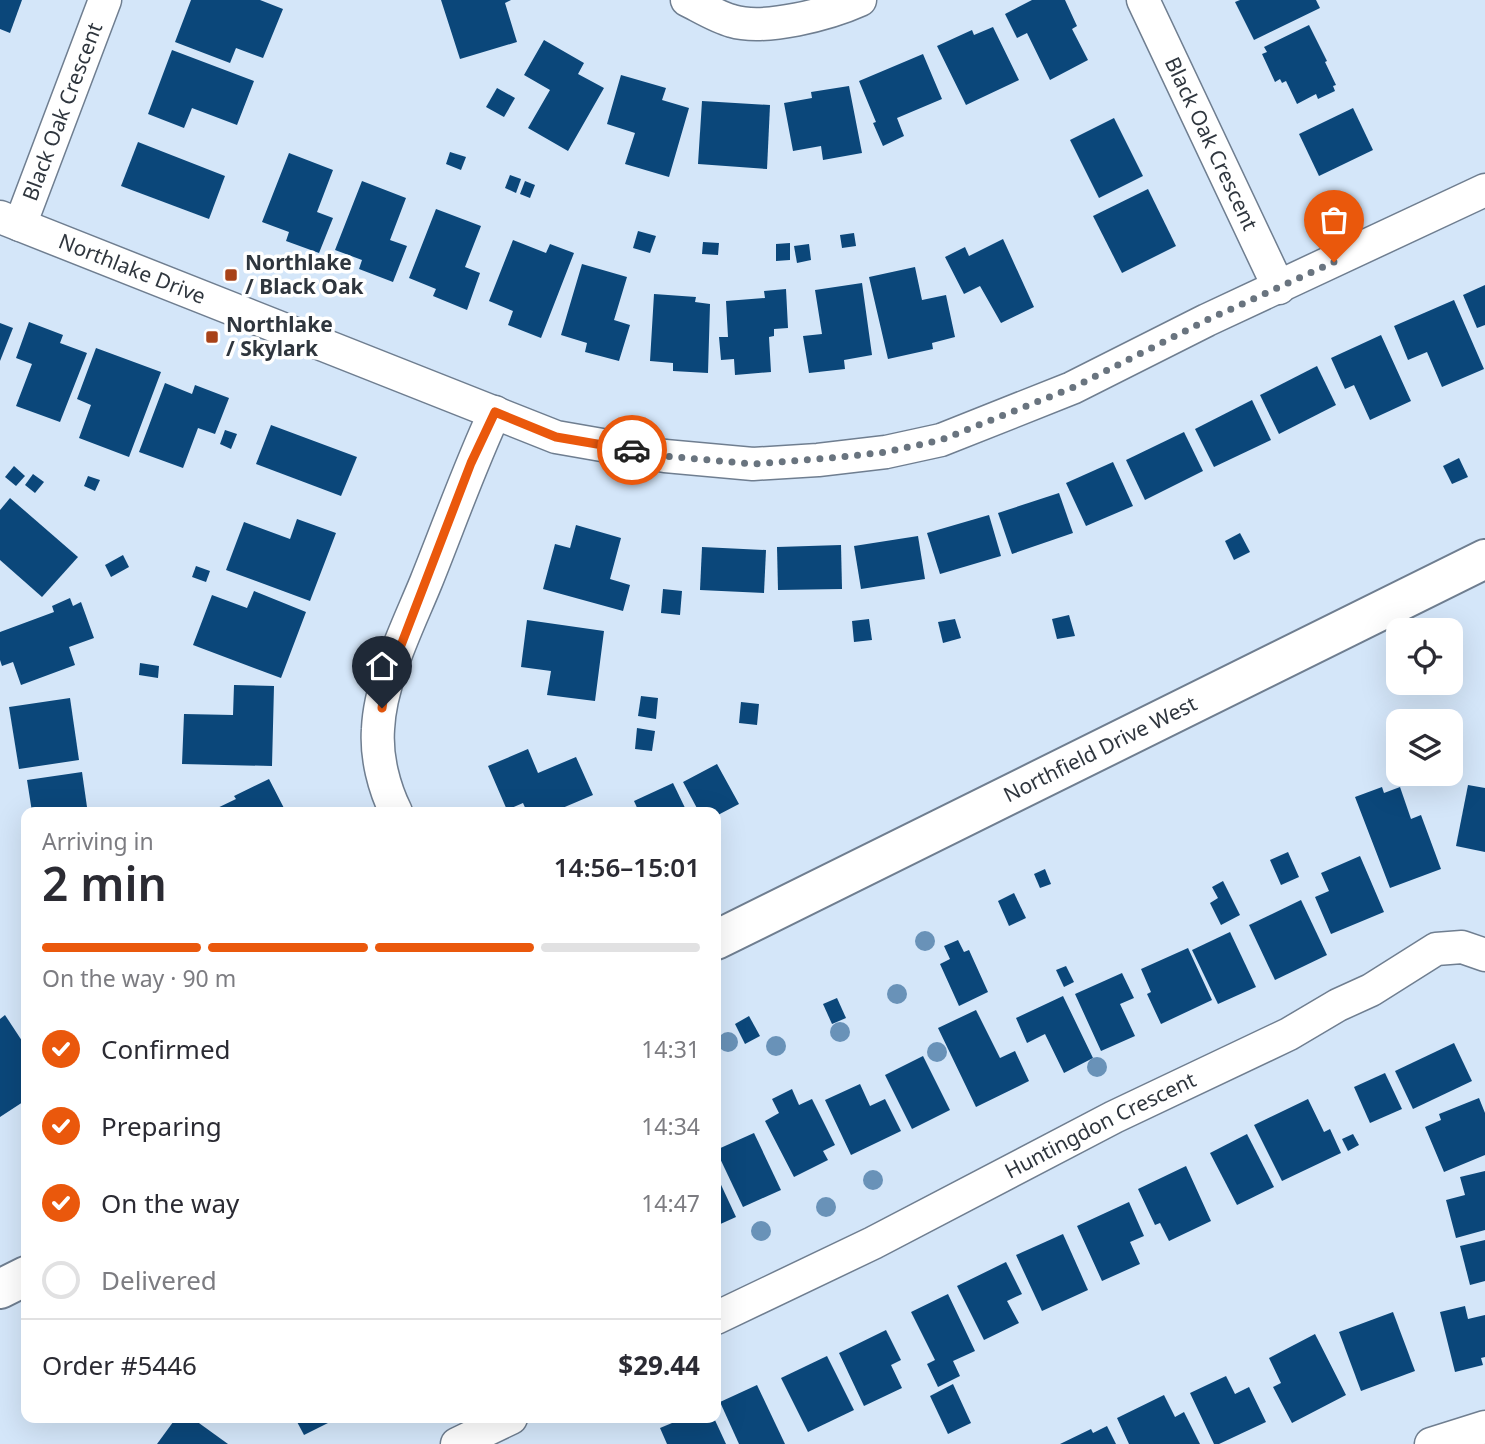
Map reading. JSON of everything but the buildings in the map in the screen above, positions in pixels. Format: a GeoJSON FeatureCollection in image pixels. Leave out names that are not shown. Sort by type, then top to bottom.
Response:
{"type":"FeatureCollection","features":[{"type":"Feature","properties":{"kind":"main road","name":"Northfield Drive West"},"geometry":{"type":"LineString","coordinates":[[721,938],[1485,558]]}},
{"type":"Feature","properties":{"kind":"main road"},"geometry":{"type":"LineString","coordinates":[[0,1289],[21,1278]]}},
{"type":"Feature","properties":{"kind":"street","name":"Black Oak Crescent"},"geometry":{"type":"LineString","coordinates":[[10,221],[105,0]]}},
{"type":"Feature","properties":{"kind":"street"},"geometry":{"type":"LineString","coordinates":[[687,0],[733,22],[769,24],[842,8],[860,0]]}},
{"type":"Feature","properties":{"kind":"street","name":"Black Oak Crescent"},"geometry":{"type":"LineString","coordinates":[[1143,0],[1279,288]]}},
{"type":"Feature","properties":{"kind":"street","name":"Northlake Drive"},"geometry":{"type":"LineString","coordinates":[[10,221],[556,437],[665,456],[753,464],[886,452],[941,440],[1072,388],[1207,320],[1485,190]]}},
{"type":"Feature","properties":{"kind":"street"},"geometry":{"type":"LineString","coordinates":[[394,807],[380,763],[378,729],[385,687],[471,463],[495,412]]}},
{"type":"Feature","properties":{"kind":"street","name":"Huntingdon Crescent"},"geometry":{"type":"LineString","coordinates":[[721,1316],[873,1244],[1114,1117],[1289,1034],[1371,989],[1436,948],[1462,947],[1485,955]]}},
{"type":"Feature","properties":{"kind":"street"},"geometry":{"type":"LineString","coordinates":[[457,1444],[501,1423]]}},
{"type":"Feature","properties":{"kind":"street"},"geometry":{"type":"LineString","coordinates":[[1431,1444],[1485,1427]]}},
{"type":"Feature","properties":{"kind":"way so far"},"geometry":{"type":"LineString","coordinates":[[632,450],[665,456],[753,464],[886,452],[941,440],[1072,388],[1207,320],[1334,262]]}},
{"type":"Feature","properties":{"kind":"place","name":"Northlake / Black Oak"},"geometry":{"type":"Point","coordinates":[231,275]}},
{"type":"Feature","properties":{"kind":"place","name":"Northlake / Skylark"},"geometry":{"type":"Point","coordinates":[212,337]}},
{"type":"Feature","properties":{"kind":"route"},"geometry":{"type":"LineString","coordinates":[[382,708],[385,687],[471,463],[495,412],[556,437],[632,450]]}}]}
